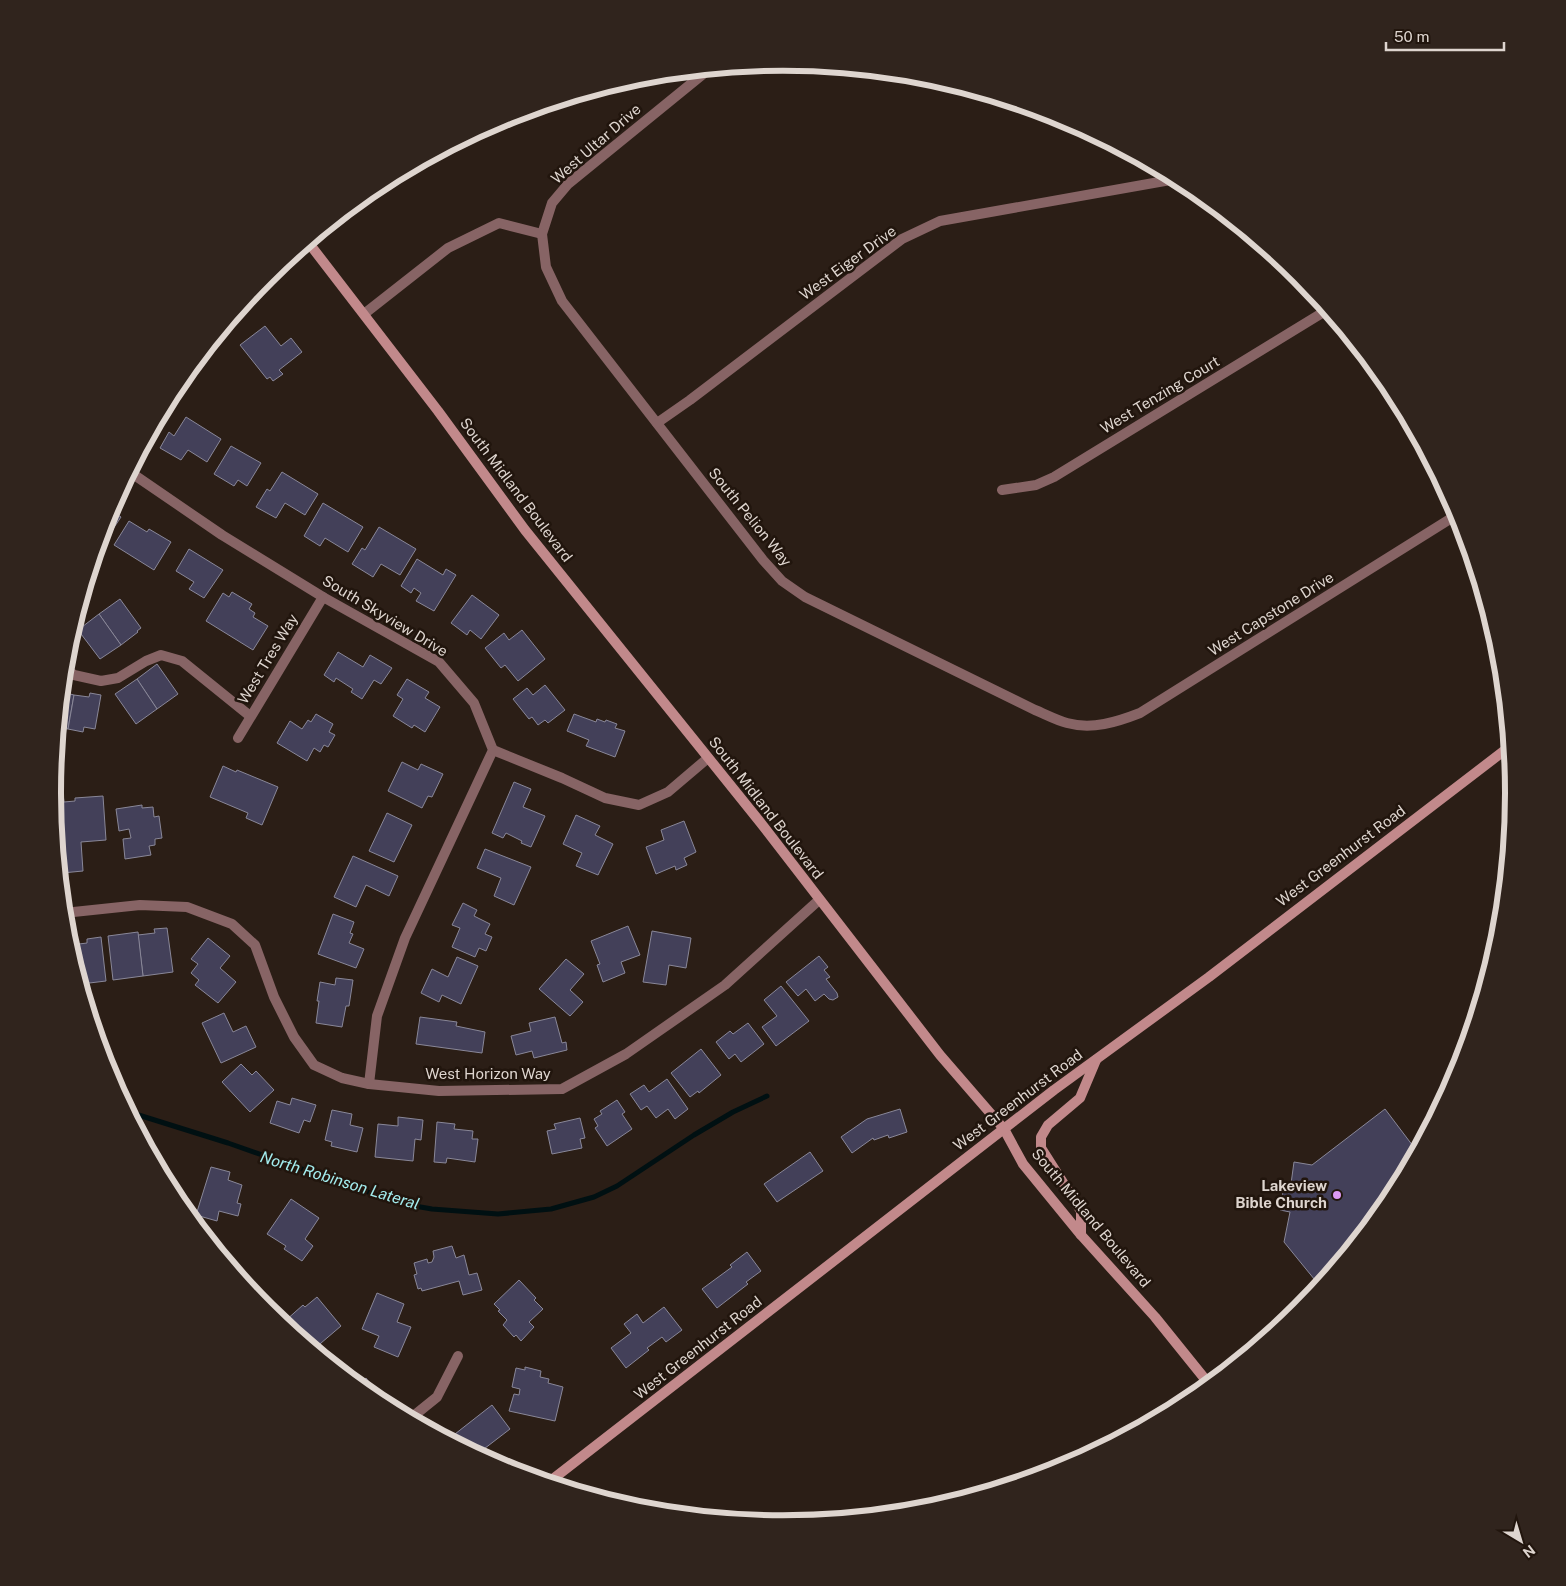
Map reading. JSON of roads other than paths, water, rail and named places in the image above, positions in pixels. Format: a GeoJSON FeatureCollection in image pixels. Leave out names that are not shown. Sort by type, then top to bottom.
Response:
{"type":"FeatureCollection","features":[{"type":"Feature","properties":{"kind":"main road","name":"South Midland Boulevard"},"geometry":{"type":"LineString","coordinates":[[311,246],[438,411],[525,530],[760,822],[940,1055],[1004,1129],[1023,1164],[1081,1235],[1155,1317],[1204,1379]]}},
{"type":"Feature","properties":{"kind":"main road","name":"West Greenhurst Road"},"geometry":{"type":"LineString","coordinates":[[555,1477],[1004,1129],[1209,977],[1503,751]]}},
{"type":"Feature","properties":{"kind":"main road"},"geometry":{"type":"LineString","coordinates":[[1081,1235],[1080,1211],[1041,1148],[1041,1137],[1048,1126],[1080,1098],[1096,1059]]}},
{"type":"Feature","properties":{"kind":"street","name":"West Ultar Drive"},"geometry":{"type":"LineString","coordinates":[[542,234],[552,203],[568,184],[701,76]]}},
{"type":"Feature","properties":{"kind":"street","name":"West Eiger Drive"},"geometry":{"type":"LineString","coordinates":[[657,423],[902,240],[940,221],[1165,181]]}},
{"type":"Feature","properties":{"kind":"street"},"geometry":{"type":"LineString","coordinates":[[364,314],[448,248],[499,223],[542,234]]}},
{"type":"Feature","properties":{"kind":"street","name":"South Pelion Way"},"geometry":{"type":"LineString","coordinates":[[542,234],[546,267],[562,301],[763,560],[782,581],[805,597],[1035,710],[1068,724],[1094,726]]}},
{"type":"Feature","properties":{"kind":"street","name":"West Tenzing Court"},"geometry":{"type":"LineString","coordinates":[[1002,490],[1036,485],[1054,477],[1322,313]]}},
{"type":"Feature","properties":{"kind":"street","name":"South Skyview Drive"},"geometry":{"type":"LineString","coordinates":[[135,476],[222,535],[323,596],[439,662],[474,703],[493,750]]}},
{"type":"Feature","properties":{"kind":"street","name":"West Capstone Drive"},"geometry":{"type":"LineString","coordinates":[[1094,726],[1117,722],[1140,713],[1451,519]]}},
{"type":"Feature","properties":{"kind":"street","name":"West Tres Way"},"geometry":{"type":"LineString","coordinates":[[238,738],[323,596]]}},
{"type":"Feature","properties":{"kind":"street"},"geometry":{"type":"LineString","coordinates":[[71,673],[101,681],[118,678],[146,660],[161,655],[182,661],[250,716]]}},
{"type":"Feature","properties":{"kind":"street"},"geometry":{"type":"LineString","coordinates":[[370,1084],[377,1016],[405,938],[493,750],[605,798],[639,805],[668,792],[708,758]]}},
{"type":"Feature","properties":{"kind":"street","name":"West Horizon Way"},"geometry":{"type":"LineString","coordinates":[[71,912],[140,905],[187,907],[232,924],[256,945],[274,997],[294,1036],[314,1065],[342,1078],[370,1084],[439,1091],[562,1089],[626,1054],[725,985],[819,900]]}},
{"type":"Feature","properties":{"kind":"street"},"geometry":{"type":"LineString","coordinates":[[415,1414],[437,1397],[458,1356]]}},
{"type":"Feature","properties":{"kind":"waterway","name":"North Robinson Lateral"},"geometry":{"type":"LineString","coordinates":[[137,1115],[228,1143],[409,1205],[432,1209],[498,1214],[551,1209],[594,1197],[617,1186],[694,1135],[733,1112],[767,1096]]}},
{"type":"Feature","properties":{"kind":"place","name":"Lakeview Bible Church"},"geometry":{"type":"Point","coordinates":[1337,1195]}}]}
